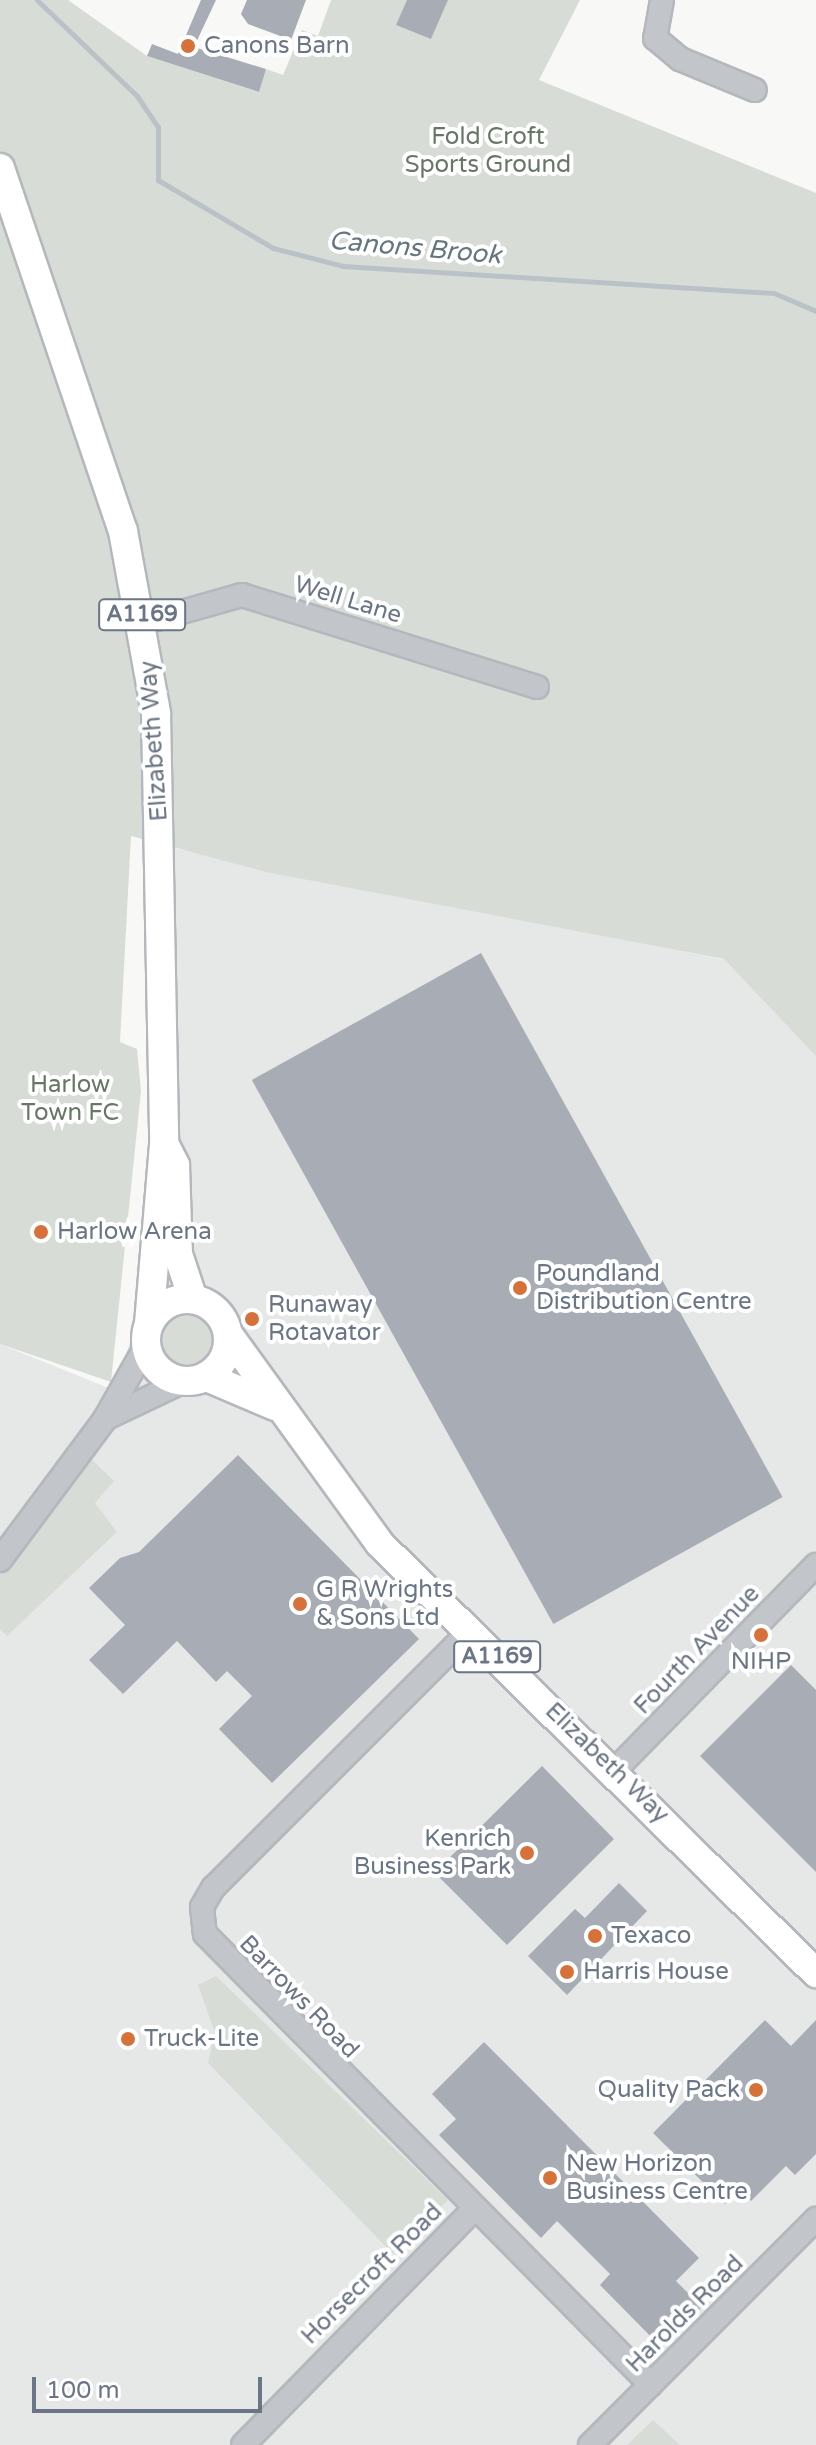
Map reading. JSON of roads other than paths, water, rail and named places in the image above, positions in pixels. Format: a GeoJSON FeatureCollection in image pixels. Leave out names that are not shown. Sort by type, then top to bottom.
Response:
{"type":"FeatureCollection","features":[{"type":"Feature","properties":{"kind":"main road","name":"Elizabeth Way"},"geometry":{"type":"LineString","coordinates":[[0,168],[123,531],[143,623],[157,728],[164,1145],[148,1334]]}},
{"type":"Feature","properties":{"kind":"main road","name":"Elizabeth Way"},"geometry":{"type":"LineString","coordinates":[[164,1145],[175,1165],[178,1254],[193,1299]]}},
{"type":"Feature","properties":{"kind":"main road"},"geometry":{"type":"LineString","coordinates":[[193,1299],[217,1312],[228,1334],[225,1358],[194,1379],[158,1370],[148,1334],[168,1304],[193,1299]]}},
{"type":"Feature","properties":{"kind":"main road","name":"Elizabeth Way"},"geometry":{"type":"LineString","coordinates":[[228,1334],[275,1406],[380,1544],[615,1770],[816,1973]]}},
{"type":"Feature","properties":{"kind":"main road","name":"Elizabeth Way"},"geometry":{"type":"LineString","coordinates":[[194,1379],[275,1406]]}},
{"type":"Feature","properties":{"kind":"street"},"geometry":{"type":"LineString","coordinates":[[662,0],[655,38],[680,59],[755,90]]}},
{"type":"Feature","properties":{"kind":"street","name":"Well Lane"},"geometry":{"type":"LineString","coordinates":[[143,623],[242,595],[537,687]]}},
{"type":"Feature","properties":{"kind":"street"},"geometry":{"type":"LineString","coordinates":[[0,1560],[105,1419],[148,1334]]}},
{"type":"Feature","properties":{"kind":"street"},"geometry":{"type":"LineString","coordinates":[[105,1419],[194,1379]]}},
{"type":"Feature","properties":{"kind":"street","name":"Fourth Avenue"},"geometry":{"type":"LineString","coordinates":[[615,1770],[816,1565]]}},
{"type":"Feature","properties":{"kind":"street","name":"Barrows Road"},"geometry":{"type":"LineString","coordinates":[[470,1631],[202,1907],[205,1934],[219,1954],[472,2211],[651,2385]]}},
{"type":"Feature","properties":{"kind":"street","name":"Horsecroft Road"},"geometry":{"type":"LineString","coordinates":[[243,2445],[472,2211]]}},
{"type":"Feature","properties":{"kind":"street","name":"Harolds Road"},"geometry":{"type":"LineString","coordinates":[[590,2445],[816,2219]]}},
{"type":"Feature","properties":{"kind":"waterway","name":"Canons Brook"},"geometry":{"type":"LineString","coordinates":[[37,0],[137,96],[158,127],[158,180],[273,248],[343,266],[774,293],[816,311]]}},
{"type":"Feature","properties":{"kind":"place","name":"Canons Barn"},"geometry":{"type":"Point","coordinates":[188,46]}},
{"type":"Feature","properties":{"kind":"place","name":"Harlow Arena"},"geometry":{"type":"Point","coordinates":[41,1232]}},
{"type":"Feature","properties":{"kind":"place","name":"Poundland Distribution Centre"},"geometry":{"type":"Point","coordinates":[520,1288]}},
{"type":"Feature","properties":{"kind":"place","name":"Runaway Rotavator"},"geometry":{"type":"Point","coordinates":[252,1319]}},
{"type":"Feature","properties":{"kind":"place","name":"G R Wrights & Sons Ltd"},"geometry":{"type":"Point","coordinates":[300,1604]}},
{"type":"Feature","properties":{"kind":"place","name":"NIHP"},"geometry":{"type":"Point","coordinates":[761,1635]}},
{"type":"Feature","properties":{"kind":"place","name":"Kenrich Business Park"},"geometry":{"type":"Point","coordinates":[527,1853]}},
{"type":"Feature","properties":{"kind":"place","name":"Texaco"},"geometry":{"type":"Point","coordinates":[595,1936]}},
{"type":"Feature","properties":{"kind":"place","name":"Harris House"},"geometry":{"type":"Point","coordinates":[567,1972]}},
{"type":"Feature","properties":{"kind":"place","name":"Truck-Lite"},"geometry":{"type":"Point","coordinates":[128,2039]}},
{"type":"Feature","properties":{"kind":"place","name":"Quality Pack"},"geometry":{"type":"Point","coordinates":[756,2090]}},
{"type":"Feature","properties":{"kind":"place","name":"New Horizon Business Centre"},"geometry":{"type":"Point","coordinates":[550,2178]}},
{"type":"Feature","properties":{"kind":"park label","name":"Fold Croft Sports Ground"},"geometry":{"type":"Point","coordinates":[488,151]}},
{"type":"Feature","properties":{"kind":"park label","name":"Harlow Town FC"},"geometry":{"type":"Point","coordinates":[70,1099]}}]}
